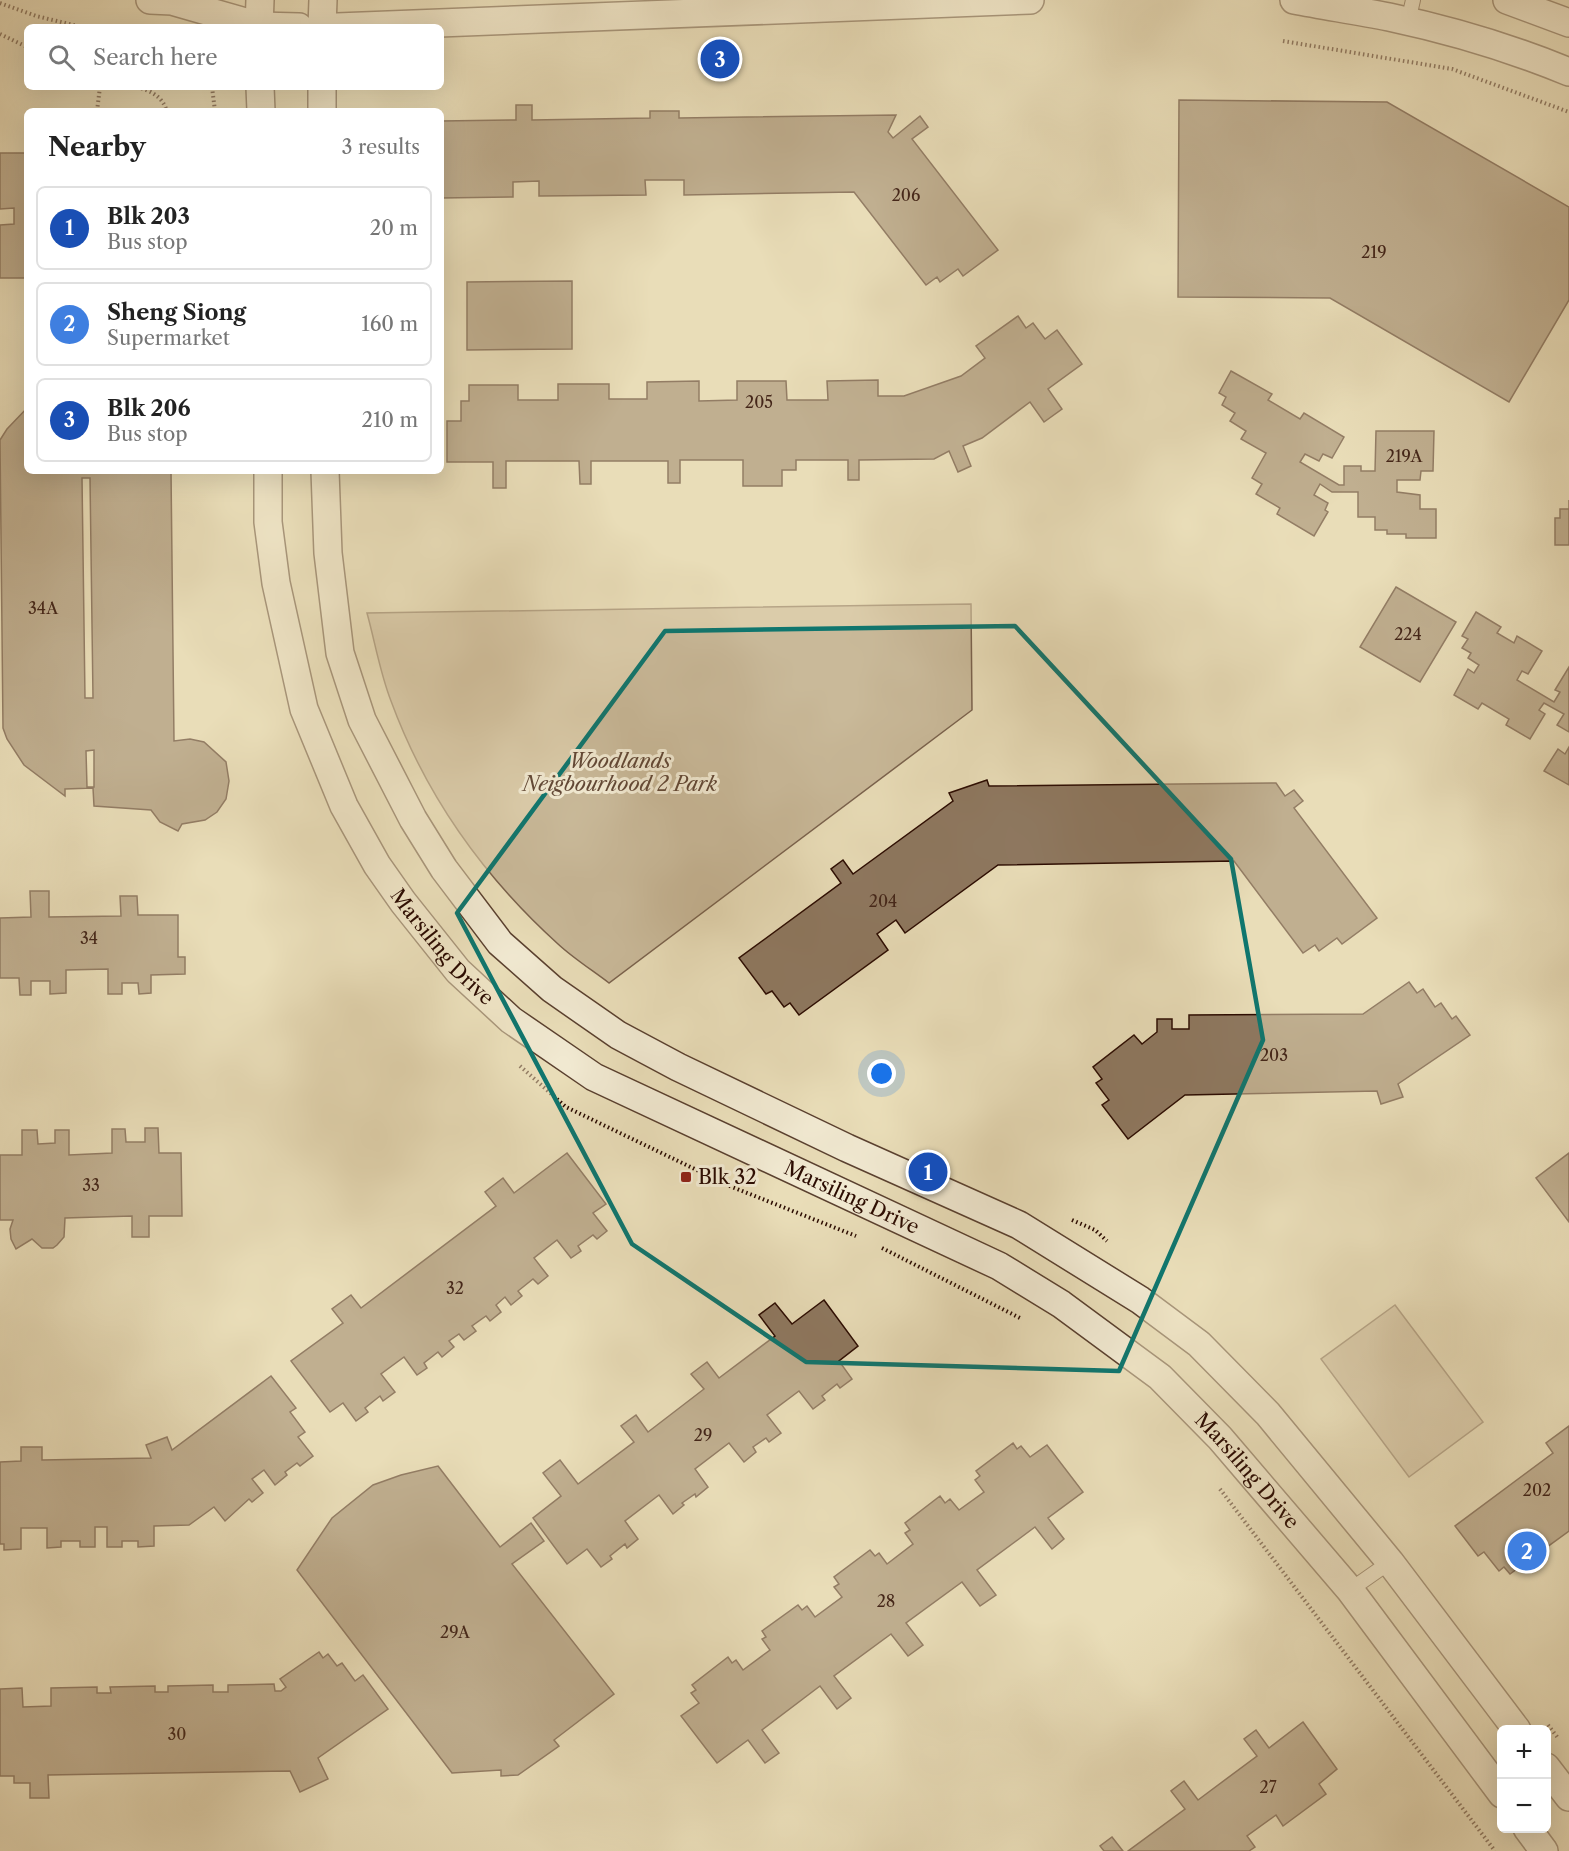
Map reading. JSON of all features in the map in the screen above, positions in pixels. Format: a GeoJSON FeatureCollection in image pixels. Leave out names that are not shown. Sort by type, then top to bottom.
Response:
{"type":"FeatureCollection","features":[{"type":"Feature","properties":{"kind":"street"},"geometry":{"type":"LineString","coordinates":[[150,0],[174,0],[286,24]]}},
{"type":"Feature","properties":{"kind":"street"},"geometry":{"type":"LineString","coordinates":[[322,24],[323,0]]}},
{"type":"Feature","properties":{"kind":"street"},"geometry":{"type":"LineString","coordinates":[[415,24],[1030,0]]}},
{"type":"Feature","properties":{"kind":"street"},"geometry":{"type":"LineString","coordinates":[[1294,0],[1410,11],[1476,39],[1569,72]]}},
{"type":"Feature","properties":{"kind":"street"},"geometry":{"type":"LineString","coordinates":[[1507,0],[1569,23]]}},
{"type":"Feature","properties":{"kind":"street"},"geometry":{"type":"LineString","coordinates":[[260,90],[261,108]]}},
{"type":"Feature","properties":{"kind":"street"},"geometry":{"type":"LineString","coordinates":[[322,90],[322,108]]}},
{"type":"Feature","properties":{"kind":"street","name":"Marsiling Drive"},"geometry":{"type":"LineString","coordinates":[[268,474],[268,522],[276,583],[304,709],[344,806],[377,865],[403,902],[458,971],[511,1020],[594,1077],[999,1266],[1061,1304],[1160,1377],[1220,1438],[1350,1590],[1497,1787]]}},
{"type":"Feature","properties":{"kind":"street"},"geometry":{"type":"LineString","coordinates":[[325,474],[328,553],[340,653],[362,720],[412,819],[444,869],[500,943],[552,989],[618,1035],[678,1067],[847,1149],[1019,1225],[1140,1300],[1199,1344],[1268,1413],[1390,1562],[1514,1725]]}},
{"type":"Feature","properties":{"kind":"street"},"geometry":{"type":"LineString","coordinates":[[1551,1774],[1569,1797]]}},
{"type":"Feature","properties":{"kind":"street"},"geometry":{"type":"LineString","coordinates":[[1531,1833],[1544,1851]]}},
{"type":"Feature","properties":{"kind":"lane"},"geometry":{"type":"LineString","coordinates":[[1350,1590],[1390,1562]]}},
{"type":"Feature","properties":{"kind":"path"},"geometry":{"type":"LineString","coordinates":[[0,3],[36,16],[69,24]]}},
{"type":"Feature","properties":{"kind":"path"},"geometry":{"type":"LineString","coordinates":[[0,34],[24,46]]}},
{"type":"Feature","properties":{"kind":"path"},"geometry":{"type":"LineString","coordinates":[[1283,41],[1452,69],[1569,112]]}},
{"type":"Feature","properties":{"kind":"path"},"geometry":{"type":"LineString","coordinates":[[97,108],[100,90]]}},
{"type":"Feature","properties":{"kind":"path"},"geometry":{"type":"LineString","coordinates":[[146,90],[160,98],[165,108]]}},
{"type":"Feature","properties":{"kind":"path"},"geometry":{"type":"LineString","coordinates":[[212,90],[215,108]]}},
{"type":"Feature","properties":{"kind":"path"},"geometry":{"type":"LineString","coordinates":[[1063,1215],[1095,1230],[1112,1245]]}},
{"type":"Feature","properties":{"kind":"path"},"geometry":{"type":"LineString","coordinates":[[1216,1484],[1495,1851]]}},
{"type":"Feature","properties":{"kind":"highlighted area"},"geometry":{"type":"Polygon","coordinates":[[[1015,626],[1231,859],[1263,1040],[1119,1371],[806,1362],[632,1244],[457,913],[665,631],[1015,626]]]}},
{"type":"Feature","properties":{"kind":"green space","name":"Woodlands Neigbourhood 2 Park"},"geometry":{"type":"Polygon","coordinates":[[[971,604],[972,710],[609,983],[564,949],[531,918],[482,863],[460,833],[421,770],[405,736],[384,680],[367,613],[971,604]]]}},
{"type":"Feature","properties":{"kind":"green space"},"geometry":{"type":"Polygon","coordinates":[[[1395,1305],[1483,1422],[1409,1477],[1321,1359],[1395,1305]]]}},
{"type":"Feature","properties":{"kind":"building"},"geometry":{"type":"Polygon","coordinates":[[[1179,100],[1387,102],[1569,207],[1569,300],[1509,402],[1330,298],[1178,297],[1179,100]]]}},
{"type":"Feature","properties":{"kind":"building"},"geometry":{"type":"Polygon","coordinates":[[[516,105],[532,105],[532,120],[650,118],[650,111],[679,111],[679,118],[896,115],[888,132],[893,138],[920,116],[928,127],[912,139],[998,250],[963,276],[958,269],[940,282],[937,277],[926,285],[854,192],[684,195],[684,180],[645,180],[646,195],[539,196],[539,181],[513,182],[513,197],[444,198],[444,121],[516,120],[516,105]]]}},
{"type":"Feature","properties":{"kind":"building"},"geometry":{"type":"Polygon","coordinates":[[[0,153],[24,153],[24,278],[0,278],[0,225],[14,224],[14,208],[0,209],[0,153]]]}},
{"type":"Feature","properties":{"kind":"building"},"geometry":{"type":"Polygon","coordinates":[[[572,281],[572,349],[467,350],[467,282],[572,281]]]}},
{"type":"Feature","properties":{"kind":"building"},"geometry":{"type":"Polygon","coordinates":[[[1018,316],[1026,328],[1033,323],[1045,339],[1057,330],[1082,364],[1048,389],[1062,409],[1044,422],[1030,402],[982,438],[963,446],[971,466],[958,472],[949,451],[934,459],[859,460],[859,480],[848,480],[848,460],[796,460],[796,470],[782,470],[782,486],[743,486],[743,460],[680,460],[680,483],[668,483],[668,461],[591,461],[591,484],[580,484],[579,461],[506,461],[506,488],[493,488],[493,462],[447,462],[447,421],[461,421],[461,401],[469,401],[469,385],[518,385],[518,400],[558,400],[558,384],[609,384],[609,399],[647,399],[647,382],[699,381],[699,401],[737,400],[737,381],[786,381],[787,400],[828,400],[827,381],[878,380],[878,396],[904,396],[961,376],[985,358],[976,346],[1018,316]]]}},
{"type":"Feature","properties":{"kind":"building"},"geometry":{"type":"Polygon","coordinates":[[[1231,371],[1272,394],[1268,400],[1300,419],[1304,413],[1344,437],[1332,458],[1323,454],[1319,461],[1305,454],[1300,462],[1339,485],[1344,485],[1344,466],[1361,466],[1361,471],[1375,471],[1376,431],[1434,431],[1433,471],[1421,471],[1420,480],[1397,480],[1397,492],[1420,495],[1420,509],[1436,509],[1436,538],[1406,538],[1406,534],[1387,534],[1387,530],[1375,530],[1375,517],[1358,517],[1358,492],[1332,492],[1320,484],[1314,495],[1328,503],[1325,510],[1328,512],[1314,536],[1277,514],[1280,508],[1256,494],[1262,484],[1252,478],[1266,453],[1241,439],[1246,431],[1230,421],[1235,413],[1222,405],[1226,397],[1219,393],[1231,371]]]}},
{"type":"Feature","properties":{"kind":"building"},"geometry":{"type":"Polygon","coordinates":[[[24,411],[24,474],[171,474],[174,741],[190,739],[204,742],[226,762],[229,781],[226,799],[217,812],[205,820],[182,824],[178,831],[160,822],[151,810],[94,806],[93,788],[65,789],[65,796],[24,765],[7,739],[3,728],[0,440],[24,411]],[[82,478],[85,698],[93,698],[90,478],[82,478]],[[94,750],[86,751],[87,787],[94,787],[94,750]]]}},
{"type":"Feature","properties":{"kind":"building"},"geometry":{"type":"Polygon","coordinates":[[[1560,509],[1569,509],[1569,545],[1555,545],[1555,518],[1560,518],[1560,509]]]}},
{"type":"Feature","properties":{"kind":"building"},"geometry":{"type":"Polygon","coordinates":[[[1396,587],[1456,622],[1420,682],[1360,647],[1396,587]]]}},
{"type":"Feature","properties":{"kind":"building"},"geometry":{"type":"Polygon","coordinates":[[[1476,612],[1501,627],[1497,633],[1514,643],[1517,636],[1542,651],[1528,674],[1522,671],[1517,680],[1554,702],[1560,692],[1555,690],[1569,667],[1569,732],[1557,725],[1564,714],[1544,703],[1539,710],[1545,714],[1530,739],[1506,725],[1509,719],[1482,703],[1478,709],[1454,695],[1468,669],[1474,673],[1479,665],[1468,658],[1471,653],[1462,648],[1468,639],[1462,636],[1476,612]]]}},
{"type":"Feature","properties":{"kind":"building"},"geometry":{"type":"Polygon","coordinates":[[[1569,747],[1569,785],[1544,771],[1558,749],[1565,754],[1569,747]]]}},
{"type":"Feature","properties":{"kind":"building"},"geometry":{"type":"Polygon","coordinates":[[[987,780],[989,786],[1276,783],[1285,796],[1294,790],[1303,801],[1294,808],[1377,918],[1342,944],[1337,938],[1319,951],[1315,945],[1303,953],[1234,861],[998,865],[905,933],[896,920],[877,934],[888,950],[799,1015],[790,1003],[784,1007],[772,991],[766,994],[739,958],[841,883],[831,869],[843,860],[853,874],[953,801],[949,793],[987,780]]]}},
{"type":"Feature","properties":{"kind":"building"},"geometry":{"type":"Polygon","coordinates":[[[30,891],[49,891],[49,917],[121,916],[120,896],[137,896],[138,915],[178,915],[178,957],[185,957],[185,974],[151,975],[151,993],[139,994],[138,983],[122,983],[122,994],[108,994],[108,969],[66,970],[66,993],[50,994],[50,981],[31,981],[31,995],[20,995],[19,978],[0,978],[0,918],[31,917],[30,891]]]}},
{"type":"Feature","properties":{"kind":"building"},"geometry":{"type":"Polygon","coordinates":[[[1409,982],[1417,993],[1423,989],[1435,1007],[1441,1003],[1452,1019],[1456,1016],[1470,1035],[1398,1084],[1403,1097],[1381,1104],[1377,1091],[1185,1095],[1128,1139],[1102,1105],[1109,1100],[1096,1083],[1102,1079],[1093,1067],[1134,1035],[1142,1044],[1157,1032],[1157,1019],[1172,1019],[1172,1029],[1189,1029],[1189,1015],[1363,1014],[1409,982]]]}},
{"type":"Feature","properties":{"kind":"building"},"geometry":{"type":"Polygon","coordinates":[[[145,1128],[158,1128],[159,1153],[181,1153],[182,1216],[149,1216],[149,1237],[132,1237],[132,1216],[65,1218],[64,1237],[53,1248],[42,1248],[32,1239],[16,1249],[11,1239],[10,1229],[13,1220],[0,1220],[0,1155],[22,1155],[22,1130],[37,1130],[38,1144],[55,1143],[55,1130],[69,1130],[69,1155],[112,1153],[112,1129],[125,1129],[126,1142],[145,1142],[145,1128]]]}},
{"type":"Feature","properties":{"kind":"building"},"geometry":{"type":"Polygon","coordinates":[[[567,1153],[606,1204],[593,1213],[607,1231],[597,1239],[593,1235],[578,1246],[581,1251],[571,1258],[557,1240],[534,1258],[548,1276],[538,1284],[533,1279],[518,1291],[522,1296],[511,1305],[505,1297],[496,1305],[501,1312],[490,1321],[486,1316],[472,1326],[476,1331],[464,1340],[459,1334],[449,1341],[454,1347],[442,1357],[438,1352],[424,1363],[427,1368],[417,1375],[404,1357],[381,1374],[395,1392],[383,1401],[380,1396],[365,1408],[368,1412],[356,1421],[343,1403],[330,1412],[291,1361],[343,1323],[332,1309],[351,1295],[361,1308],[496,1206],[485,1192],[503,1178],[514,1193],[567,1153]]]}},
{"type":"Feature","properties":{"kind":"building"},"geometry":{"type":"Polygon","coordinates":[[[1569,1153],[1569,1222],[1536,1178],[1569,1153]]]}},
{"type":"Feature","properties":{"kind":"building"},"geometry":{"type":"Polygon","coordinates":[[[824,1300],[858,1346],[839,1361],[852,1379],[840,1388],[837,1384],[822,1396],[825,1400],[813,1409],[799,1391],[767,1415],[781,1433],[769,1442],[766,1438],[753,1447],[756,1452],[744,1462],[729,1443],[695,1469],[708,1487],[696,1497],[695,1494],[682,1503],[684,1505],[673,1514],[659,1495],[625,1521],[638,1539],[627,1548],[625,1544],[610,1556],[612,1559],[601,1567],[587,1549],[567,1564],[533,1518],[561,1496],[543,1473],[560,1460],[578,1484],[634,1442],[621,1426],[636,1415],[648,1432],[704,1389],[691,1374],[707,1362],[719,1378],[775,1336],[759,1315],[775,1303],[792,1324],[824,1300]]]}},
{"type":"Feature","properties":{"kind":"building"},"geometry":{"type":"Polygon","coordinates":[[[271,1376],[296,1408],[290,1412],[305,1432],[298,1437],[313,1456],[300,1466],[297,1463],[285,1472],[287,1475],[275,1485],[264,1470],[252,1479],[263,1493],[252,1502],[249,1499],[225,1521],[214,1507],[189,1525],[154,1526],[154,1546],[138,1547],[138,1541],[122,1541],[122,1547],[107,1547],[107,1527],[95,1527],[95,1547],[80,1547],[80,1541],[61,1541],[61,1547],[47,1548],[47,1528],[21,1528],[21,1549],[4,1550],[4,1544],[0,1544],[0,1462],[21,1461],[21,1447],[42,1447],[42,1460],[151,1458],[146,1445],[167,1437],[172,1450],[271,1376]]]}},
{"type":"Feature","properties":{"kind":"building"},"geometry":{"type":"Polygon","coordinates":[[[1569,1426],[1569,1531],[1510,1574],[1504,1567],[1499,1571],[1484,1552],[1478,1556],[1455,1526],[1553,1453],[1546,1443],[1569,1426]]]}},
{"type":"Feature","properties":{"kind":"building"},"geometry":{"type":"Polygon","coordinates":[[[1013,1443],[1017,1449],[1021,1446],[1030,1457],[1047,1445],[1083,1492],[1048,1518],[1064,1539],[1052,1549],[1035,1527],[977,1570],[996,1595],[980,1606],[962,1582],[906,1623],[923,1645],[908,1656],[891,1634],[834,1676],[851,1698],[837,1709],[820,1686],[762,1730],[779,1753],[765,1763],[748,1740],[717,1763],[681,1716],[699,1703],[691,1693],[696,1690],[692,1685],[728,1657],[732,1663],[736,1660],[743,1670],[770,1650],[762,1639],[766,1637],[762,1631],[798,1605],[802,1610],[807,1606],[815,1617],[842,1597],[834,1587],[839,1584],[834,1577],[870,1550],[875,1556],[879,1553],[887,1564],[913,1544],[905,1533],[910,1530],[905,1523],[940,1496],[945,1503],[950,1499],[959,1510],[984,1492],[975,1480],[980,1476],[976,1471],[1013,1443]]]}},
{"type":"Feature","properties":{"kind":"building"},"geometry":{"type":"Polygon","coordinates":[[[438,1466],[500,1547],[531,1523],[544,1541],[512,1564],[614,1694],[554,1740],[559,1746],[518,1775],[501,1776],[501,1770],[452,1773],[297,1570],[332,1518],[373,1485],[438,1466]]]}},
{"type":"Feature","properties":{"kind":"building"},"geometry":{"type":"Polygon","coordinates":[[[319,1652],[323,1658],[328,1654],[337,1666],[342,1663],[355,1681],[363,1675],[388,1709],[318,1758],[328,1779],[300,1792],[290,1771],[48,1775],[49,1798],[30,1798],[30,1783],[14,1783],[14,1776],[0,1776],[0,1689],[22,1688],[23,1707],[51,1706],[51,1688],[97,1687],[97,1693],[111,1693],[110,1687],[155,1686],[155,1692],[168,1692],[168,1686],[213,1685],[213,1692],[228,1692],[228,1685],[274,1684],[275,1691],[281,1691],[286,1687],[280,1679],[319,1652]]]}},
{"type":"Feature","properties":{"kind":"building"},"geometry":{"type":"Polygon","coordinates":[[[1303,1722],[1337,1769],[1319,1784],[1326,1794],[1283,1826],[1276,1815],[1247,1836],[1255,1847],[1249,1851],[1128,1851],[1185,1809],[1171,1791],[1184,1781],[1198,1800],[1257,1756],[1244,1739],[1256,1730],[1269,1748],[1303,1722]]]}},
{"type":"Feature","properties":{"kind":"building"},"geometry":{"type":"Polygon","coordinates":[[[1112,1837],[1123,1851],[1104,1851],[1100,1846],[1112,1837]]]}},
{"type":"Feature","properties":{"kind":"place","name":"Blk 206"},"geometry":{"type":"Point","coordinates":[720,59]}},
{"type":"Feature","properties":{"kind":"place","name":"Blk 203"},"geometry":{"type":"Point","coordinates":[928,1172]}},
{"type":"Feature","properties":{"kind":"place","name":"Blk 32"},"geometry":{"type":"Point","coordinates":[686,1177]}},
{"type":"Feature","properties":{"kind":"place","name":"Sheng Siong"},"geometry":{"type":"Point","coordinates":[1527,1551]}}]}
